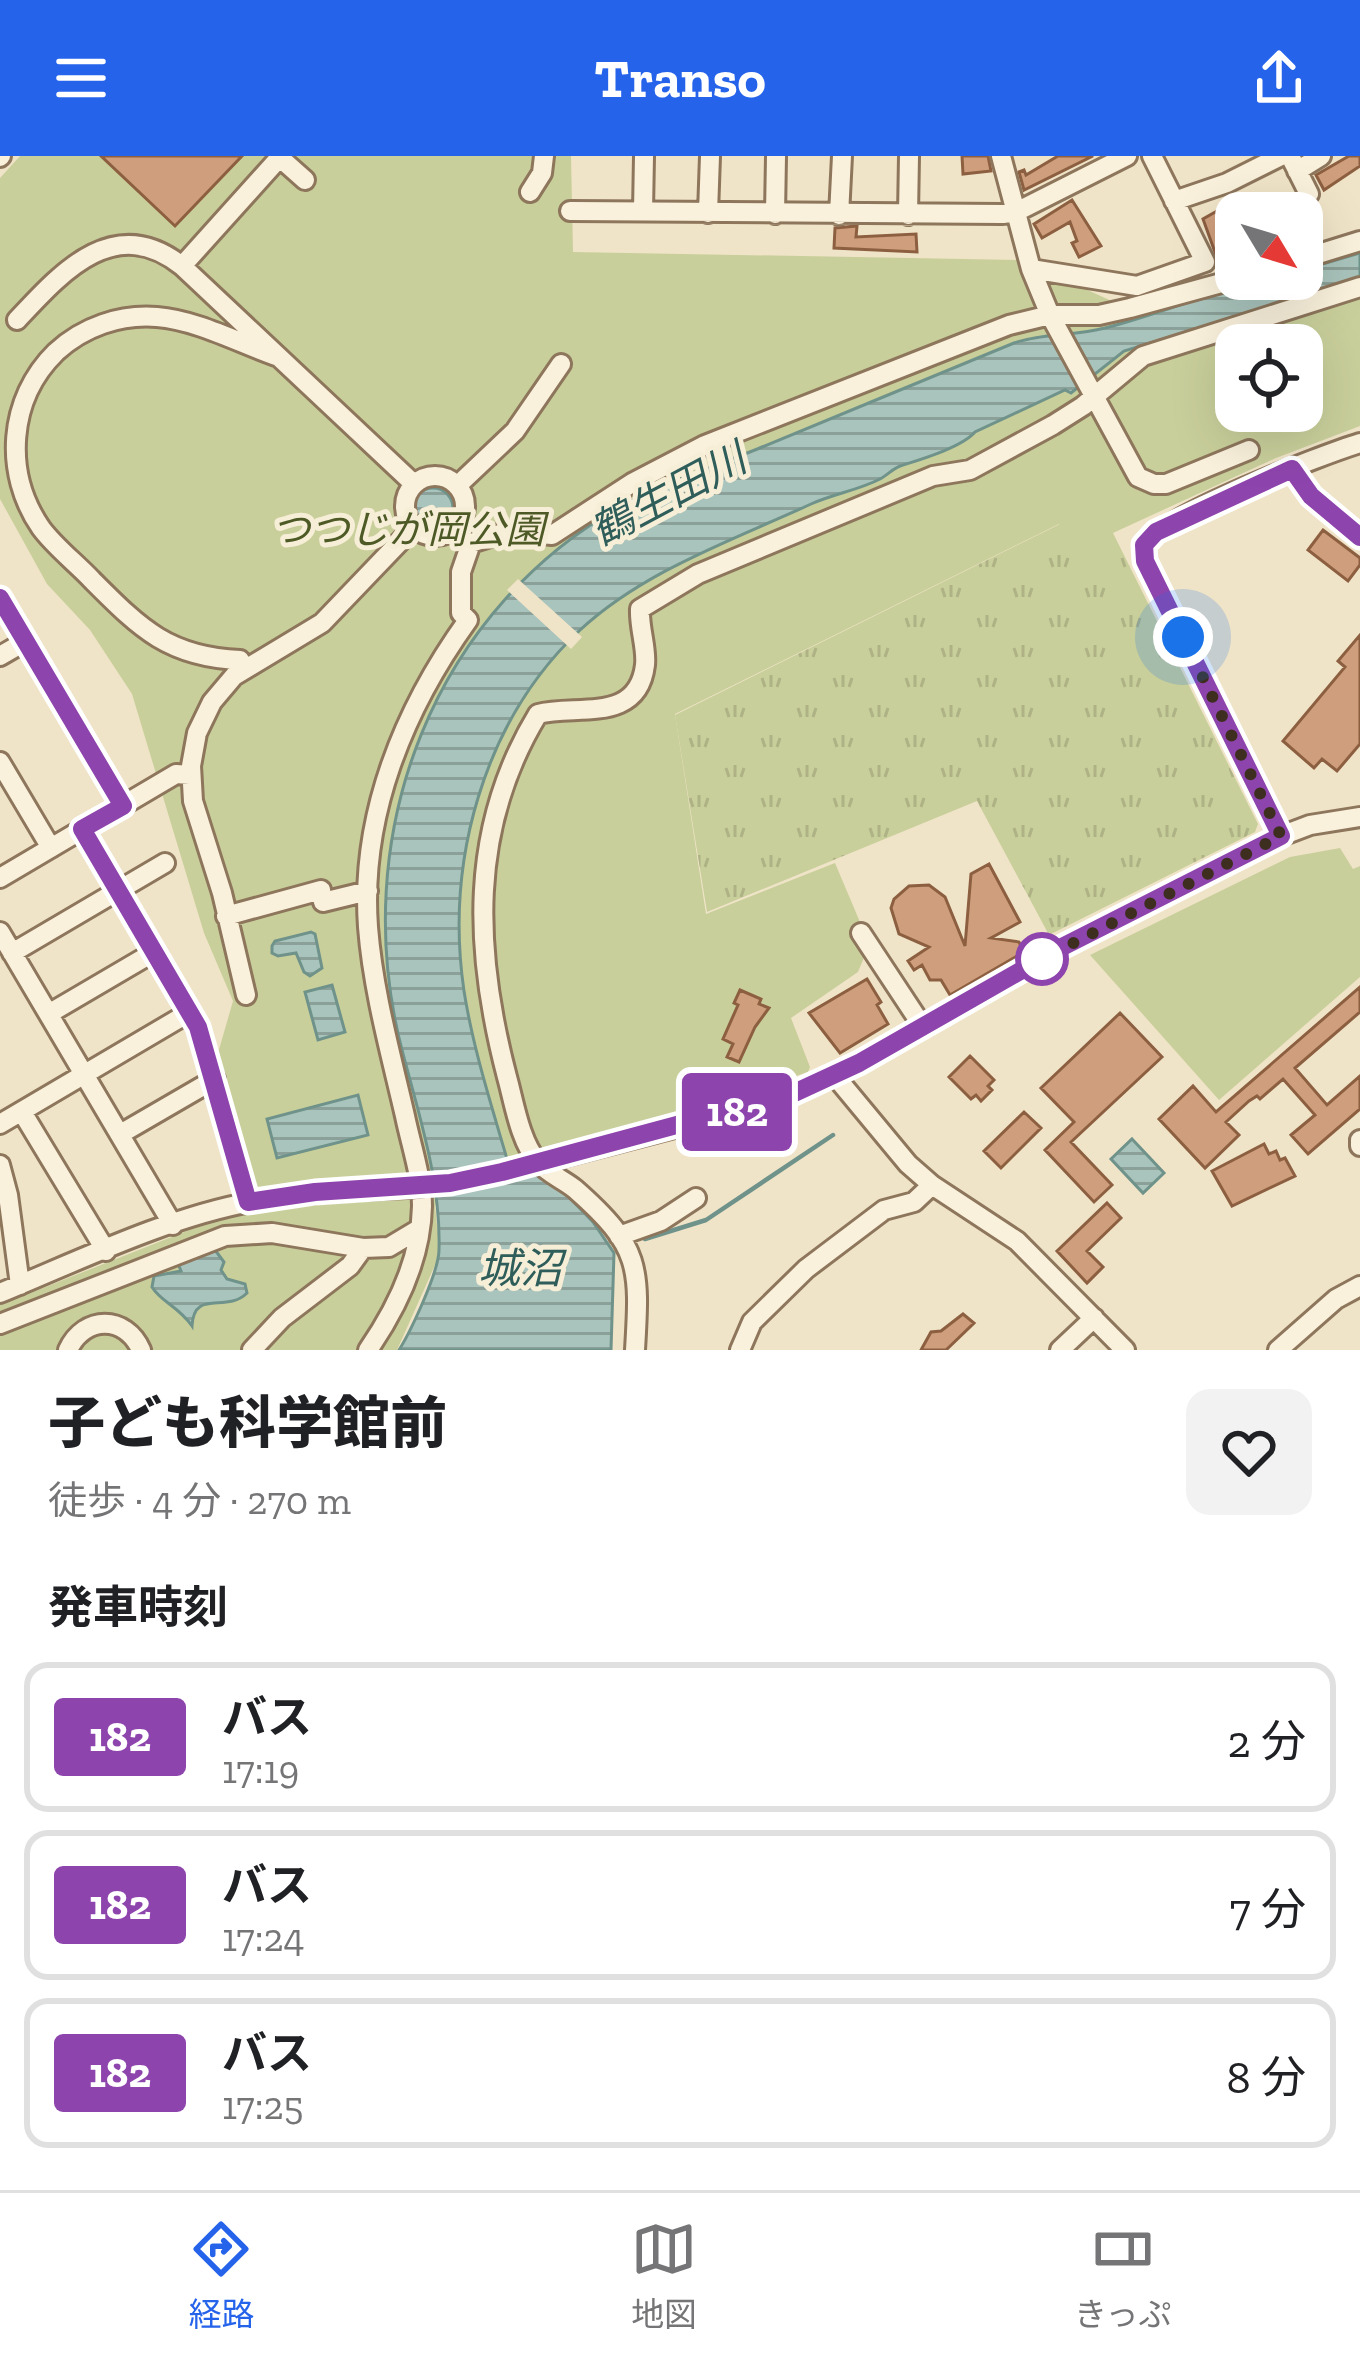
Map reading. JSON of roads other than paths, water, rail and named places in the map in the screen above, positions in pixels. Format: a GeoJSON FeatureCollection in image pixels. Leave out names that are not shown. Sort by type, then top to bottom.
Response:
{"type":"FeatureCollection","features":[{"type":"Feature","properties":{"kind":"street"},"geometry":{"type":"LineString","coordinates":[[182,266],[280,156],[305,180]]}},
{"type":"Feature","properties":{"kind":"street"},"geometry":{"type":"LineString","coordinates":[[530,192],[542,173],[544,156]]}},
{"type":"Feature","properties":{"kind":"street"},"geometry":{"type":"LineString","coordinates":[[643,211],[644,156]]}},
{"type":"Feature","properties":{"kind":"street"},"geometry":{"type":"LineString","coordinates":[[708,213],[710,156]]}},
{"type":"Feature","properties":{"kind":"street"},"geometry":{"type":"LineString","coordinates":[[775,214],[776,156]]}},
{"type":"Feature","properties":{"kind":"street"},"geometry":{"type":"LineString","coordinates":[[839,215],[842,156]]}},
{"type":"Feature","properties":{"kind":"street"},"geometry":{"type":"LineString","coordinates":[[908,215],[909,156]]}},
{"type":"Feature","properties":{"kind":"street"},"geometry":{"type":"LineString","coordinates":[[1001,156],[1031,268],[1052,319],[1133,472],[1148,483],[1172,482],[1249,450]]}},
{"type":"Feature","properties":{"kind":"street"},"geometry":{"type":"LineString","coordinates":[[570,211],[1016,212],[1126,156]]}},
{"type":"Feature","properties":{"kind":"street"},"geometry":{"type":"LineString","coordinates":[[1031,268],[1136,286],[1205,262],[1152,156]]}},
{"type":"Feature","properties":{"kind":"street"},"geometry":{"type":"LineString","coordinates":[[1174,201],[1227,183],[1281,156]]}},
{"type":"Feature","properties":{"kind":"street"},"geometry":{"type":"LineString","coordinates":[[1308,192],[1294,164],[1322,156]]}},
{"type":"Feature","properties":{"kind":"street"},"geometry":{"type":"LineString","coordinates":[[1323,252],[1360,241]]}},
{"type":"Feature","properties":{"kind":"street"},"geometry":{"type":"LineString","coordinates":[[17,320],[68,267],[102,249],[140,247],[165,255],[414,484]]}},
{"type":"Feature","properties":{"kind":"street"},"geometry":{"type":"LineString","coordinates":[[368,1350],[404,1291],[422,1204],[374,972],[368,891],[379,806],[395,749],[434,667],[468,620],[461,613],[460,585],[471,543],[509,531],[552,535],[632,483],[705,445],[1010,325],[1114,312],[1215,285]]}},
{"type":"Feature","properties":{"kind":"street"},"geometry":{"type":"LineString","coordinates":[[635,1350],[636,1265],[619,1236],[573,1187],[537,1162],[514,1104],[493,1023],[484,930],[487,841],[505,778],[538,714],[559,708],[600,711],[632,694],[645,664],[640,609],[672,588],[933,476],[970,470],[1052,425],[1143,356],[1360,287]]}},
{"type":"Feature","properties":{"kind":"street"},"geometry":{"type":"LineString","coordinates":[[240,660],[190,653],[151,636],[43,531],[17,474],[17,427],[26,396],[42,368],[77,336],[106,323],[138,317],[170,319],[279,357]]}},
{"type":"Feature","properties":{"kind":"street"},"geometry":{"type":"LineString","coordinates":[[457,486],[514,430],[561,364]]}},
{"type":"Feature","properties":{"kind":"street"},"geometry":{"type":"LineString","coordinates":[[1281,836],[1143,553],[1147,539],[1156,532],[1360,443]]}},
{"type":"Feature","properties":{"kind":"street"},"geometry":{"type":"LineString","coordinates":[[1292,469],[1311,496],[1360,537]]}},
{"type":"Feature","properties":{"kind":"street"},"geometry":{"type":"LineString","coordinates":[[433,476],[457,486],[465,506],[456,527],[438,536],[414,527],[405,509],[414,484],[433,476]]}},
{"type":"Feature","properties":{"kind":"street"},"geometry":{"type":"LineString","coordinates":[[246,995],[196,814],[190,775],[197,733],[223,688],[255,661],[322,623],[414,527]]}},
{"type":"Feature","properties":{"kind":"street"},"geometry":{"type":"LineString","coordinates":[[0,598],[123,806]]}},
{"type":"Feature","properties":{"kind":"street"},"geometry":{"type":"LineString","coordinates":[[0,656],[26,641]]}},
{"type":"Feature","properties":{"kind":"street"},"geometry":{"type":"LineString","coordinates":[[0,762],[51,848]]}},
{"type":"Feature","properties":{"kind":"street"},"geometry":{"type":"LineString","coordinates":[[0,878],[176,774],[190,775]]}},
{"type":"Feature","properties":{"kind":"street"},"geometry":{"type":"LineString","coordinates":[[0,1293],[13,1278],[248,1202],[315,1192],[407,1188],[544,1162],[744,1110],[835,1076],[1064,946],[1281,836],[1310,825],[1360,817]]}},
{"type":"Feature","properties":{"kind":"street"},"geometry":{"type":"LineString","coordinates":[[82,829],[206,1045],[248,1202]]}},
{"type":"Feature","properties":{"kind":"street"},"geometry":{"type":"LineString","coordinates":[[12,953],[165,863]]}},
{"type":"Feature","properties":{"kind":"street"},"geometry":{"type":"LineString","coordinates":[[226,916],[321,890],[323,902],[368,891]]}},
{"type":"Feature","properties":{"kind":"street"},"geometry":{"type":"LineString","coordinates":[[0,932],[173,1225]]}},
{"type":"Feature","properties":{"kind":"street"},"geometry":{"type":"LineString","coordinates":[[861,932],[923,1027]]}},
{"type":"Feature","properties":{"kind":"street"},"geometry":{"type":"LineString","coordinates":[[50,1013],[154,952]]}},
{"type":"Feature","properties":{"kind":"street"},"geometry":{"type":"LineString","coordinates":[[0,1124],[190,1012]]}},
{"type":"Feature","properties":{"kind":"street"},"geometry":{"type":"LineString","coordinates":[[835,1076],[908,1164],[1017,1240],[1125,1350]]}},
{"type":"Feature","properties":{"kind":"street"},"geometry":{"type":"LineString","coordinates":[[122,1133],[214,1079]]}},
{"type":"Feature","properties":{"kind":"street"},"geometry":{"type":"LineString","coordinates":[[22,1112],[106,1251]]}},
{"type":"Feature","properties":{"kind":"street"},"geometry":{"type":"LineString","coordinates":[[0,1166],[13,1278]]}},
{"type":"Feature","properties":{"kind":"street"},"geometry":{"type":"LineString","coordinates":[[740,1350],[752,1322],[806,1269],[884,1210],[920,1199],[932,1185]]}},
{"type":"Feature","properties":{"kind":"street"},"geometry":{"type":"LineString","coordinates":[[619,1236],[661,1221],[696,1198]]}},
{"type":"Feature","properties":{"kind":"street"},"geometry":{"type":"LineString","coordinates":[[0,1324],[191,1247],[238,1233],[272,1233],[363,1248],[389,1246],[419,1228]]}},
{"type":"Feature","properties":{"kind":"street"},"geometry":{"type":"LineString","coordinates":[[252,1350],[282,1318],[350,1266],[363,1248]]}},
{"type":"Feature","properties":{"kind":"street"},"geometry":{"type":"LineString","coordinates":[[1278,1350],[1336,1299],[1360,1286]]}},
{"type":"Feature","properties":{"kind":"street"},"geometry":{"type":"LineString","coordinates":[[1060,1350],[1094,1318]]}},
{"type":"Feature","properties":{"kind":"street"},"geometry":{"type":"LineString","coordinates":[[68,1350],[80,1332],[104,1323],[128,1331],[141,1350]]}},
{"type":"Feature","properties":{"kind":"water"},"geometry":{"type":"Polygon","coordinates":[[[1360,253],[1360,278],[1323,289],[1323,264],[1360,253]]]}},
{"type":"Feature","properties":{"kind":"water"},"geometry":{"type":"Polygon","coordinates":[[[1215,295],[1215,300],[1289,300],[1124,351],[1071,393],[1065,390],[872,483],[811,504],[690,558],[604,610],[546,667],[495,751],[478,797],[460,893],[464,991],[507,1159],[561,1189],[614,1253],[611,1350],[399,1350],[430,1286],[438,1260],[439,1225],[433,1175],[388,972],[386,890],[397,811],[421,734],[457,663],[505,599],[565,543],[667,484],[1014,343],[1105,328],[1215,295]]]}},
{"type":"Feature","properties":{"kind":"water"},"geometry":{"type":"Polygon","coordinates":[[[433,488],[447,494],[453,508],[447,522],[433,528],[419,522],[413,508],[419,494],[433,488]]]}},
{"type":"Feature","properties":{"kind":"water"},"geometry":{"type":"Polygon","coordinates":[[[311,932],[322,968],[310,976],[296,953],[272,953],[275,941],[311,932]]]}},
{"type":"Feature","properties":{"kind":"water"},"geometry":{"type":"Polygon","coordinates":[[[332,985],[345,1032],[318,1040],[305,992],[332,985]]]}},
{"type":"Feature","properties":{"kind":"water"},"geometry":{"type":"Polygon","coordinates":[[[358,1095],[368,1135],[277,1158],[267,1119],[358,1095]]]}},
{"type":"Feature","properties":{"kind":"water"},"geometry":{"type":"Polygon","coordinates":[[[1132,1139],[1164,1173],[1143,1193],[1111,1159],[1132,1139]]]}},
{"type":"Feature","properties":{"kind":"water"},"geometry":{"type":"Polygon","coordinates":[[[215,1250],[224,1262],[221,1270],[227,1279],[245,1284],[247,1293],[230,1302],[198,1308],[192,1326],[152,1287],[154,1276],[181,1271],[177,1261],[215,1250]]]}},
{"type":"Feature","properties":{"kind":"waterway"},"geometry":{"type":"LineString","coordinates":[[645,1239],[706,1220],[833,1135]]}},
{"type":"Feature","properties":{"kind":"water label","name":"鶴生田川"},"geometry":{"type":"Point","coordinates":[668,494]}},
{"type":"Feature","properties":{"kind":"water label","name":"城沼"},"geometry":{"type":"Point","coordinates":[520,1268]}},
{"type":"Feature","properties":{"kind":"park label","name":"つつじが岡公園"},"geometry":{"type":"Point","coordinates":[408,529]}}]}
